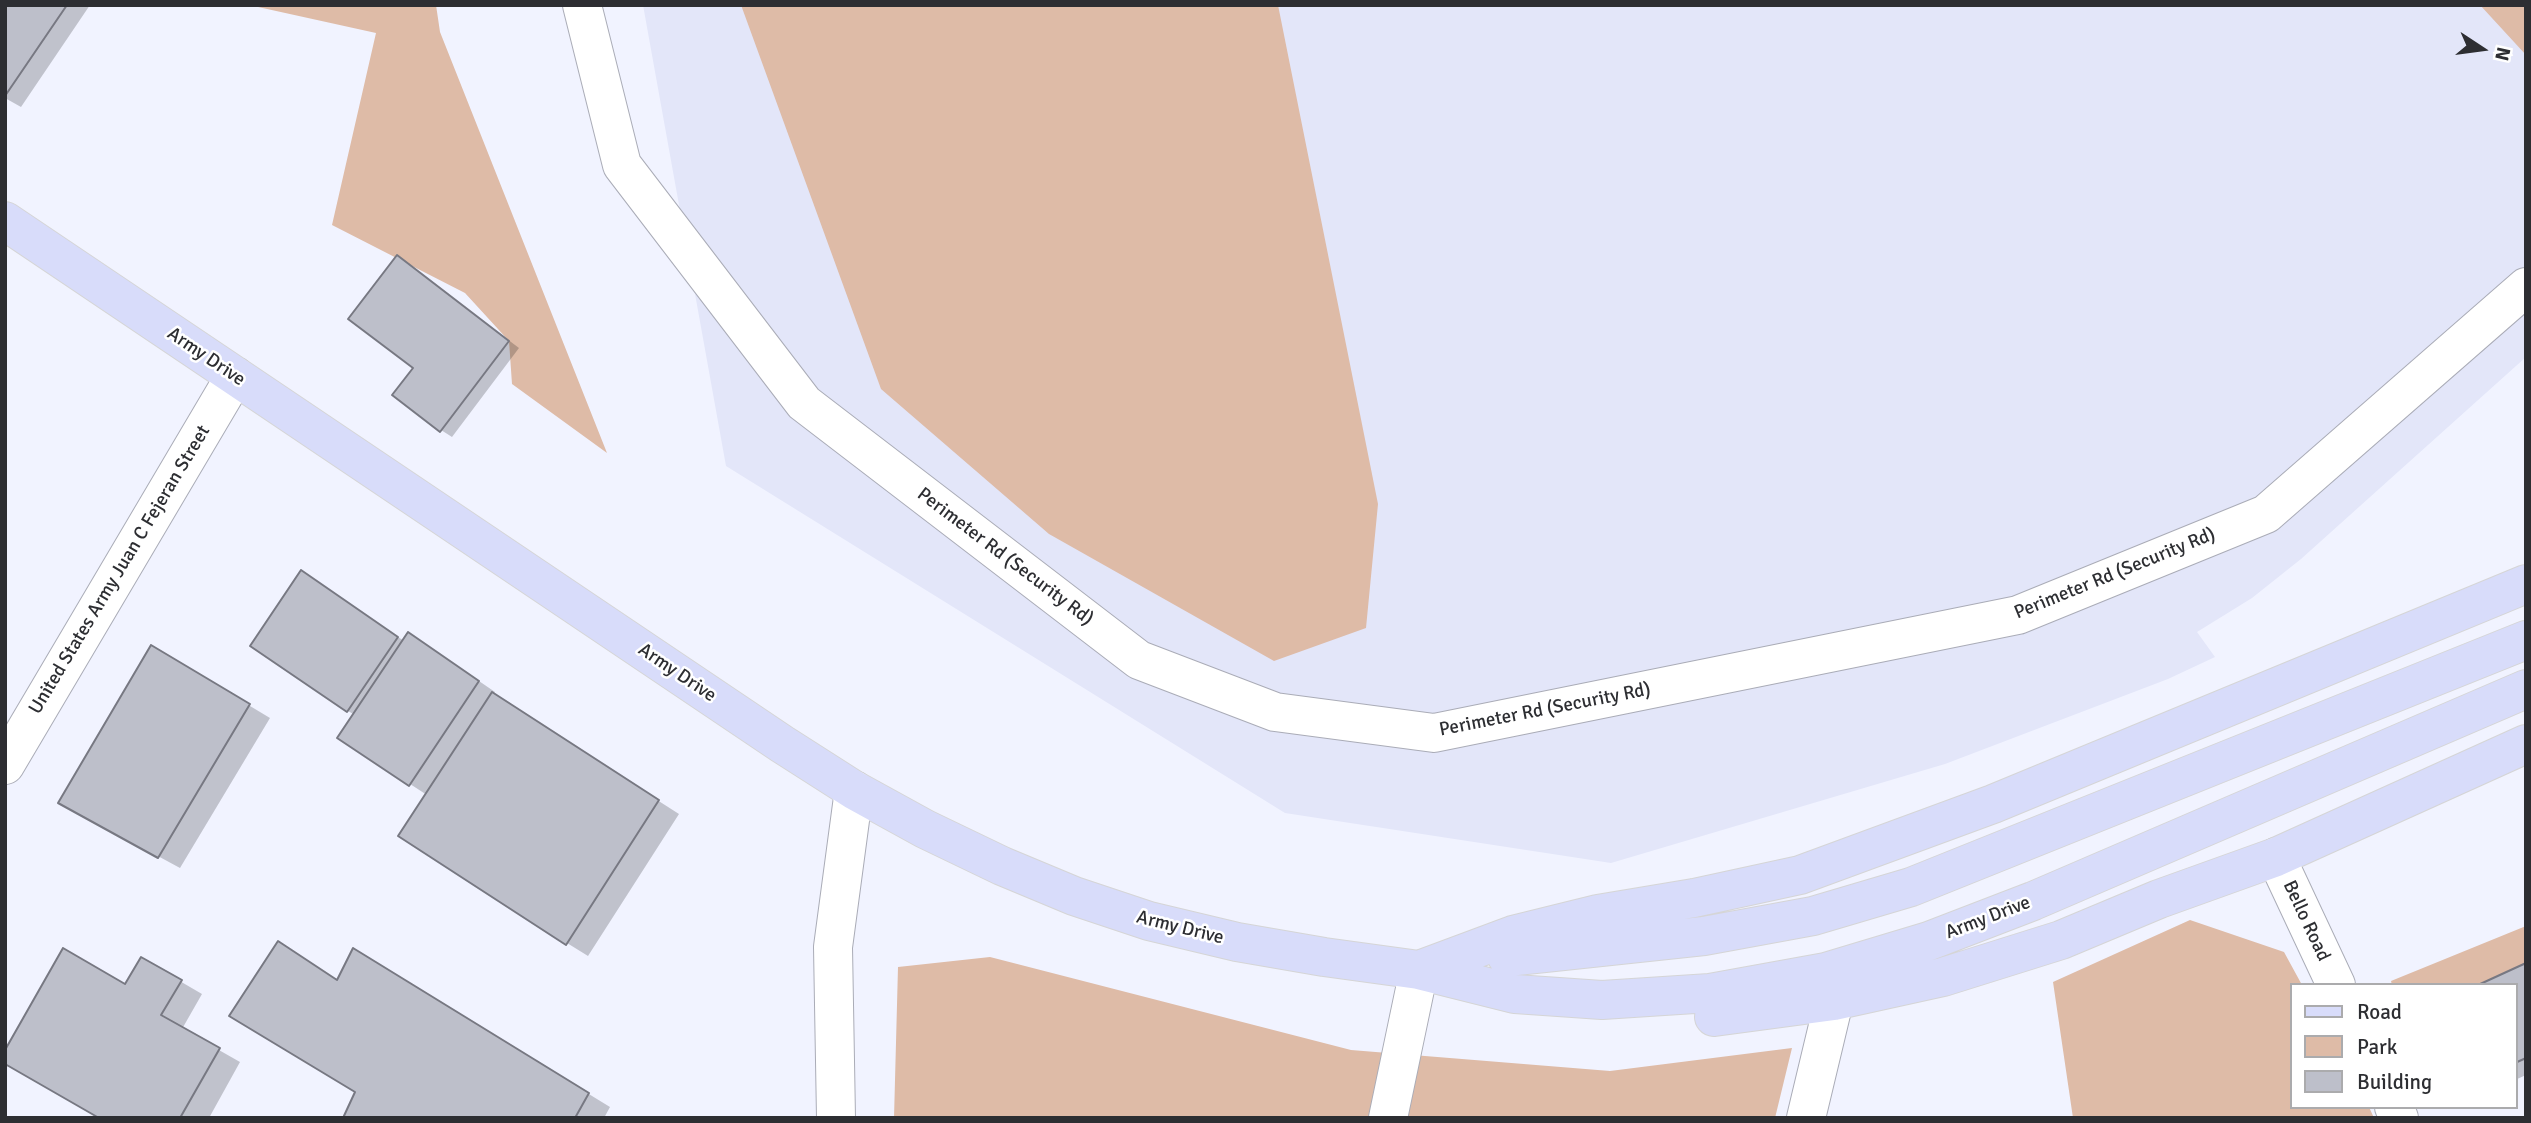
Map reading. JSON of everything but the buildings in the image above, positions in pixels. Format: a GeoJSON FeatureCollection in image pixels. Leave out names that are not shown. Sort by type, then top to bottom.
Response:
{"type":"FeatureCollection","features":[{"type":"Feature","properties":{"kind":"main road","name":"Army Drive"},"geometry":{"type":"LineString","coordinates":[[5,221],[782,744],[854,790],[925,829],[1002,866],[1074,896],[1149,921],[1237,942],[1419,970],[1515,994],[1602,1000],[1710,993],[1826,972],[1929,941],[2033,901],[2526,689]]}},
{"type":"Feature","properties":{"kind":"main road"},"geometry":{"type":"LineString","coordinates":[[1419,970],[1513,935],[1598,914],[1773,881],[1825,866],[1993,804],[2526,584]]}},
{"type":"Feature","properties":{"kind":"main road","name":"Army Drive"},"geometry":{"type":"LineString","coordinates":[[1419,970],[1704,936],[1813,916],[1911,887],[2526,640]]}},
{"type":"Feature","properties":{"kind":"main road"},"geometry":{"type":"LineString","coordinates":[[1515,994],[1607,1013],[1715,1017],[1834,1002],[1943,977],[2061,940],[2158,899],[2276,857],[2526,744]]}},
{"type":"Feature","properties":{"kind":"street","name":"Perimeter Rd (Security Rd)"},"geometry":{"type":"LineString","coordinates":[[582,5],[622,165],[804,403],[1139,660],[1275,712],[1434,733],[2018,615],[2266,514],[2526,287]]}},
{"type":"Feature","properties":{"kind":"street","name":"United States Army Juan C Fejeran Street"},"geometry":{"type":"LineString","coordinates":[[5,765],[235,376]]}},
{"type":"Feature","properties":{"kind":"street"},"geometry":{"type":"LineString","coordinates":[[836,1118],[833,947],[854,790]]}},
{"type":"Feature","properties":{"kind":"street","name":"Bello Road"},"geometry":{"type":"LineString","coordinates":[[2276,857],[2335,983]]}},
{"type":"Feature","properties":{"kind":"street"},"geometry":{"type":"LineString","coordinates":[[1388,1118],[1419,970]]}},
{"type":"Feature","properties":{"kind":"street"},"geometry":{"type":"LineString","coordinates":[[1807,1118],[1834,1002]]}},
{"type":"Feature","properties":{"kind":"shaded area"},"geometry":{"type":"Polygon","coordinates":[[[643,5],[2526,5],[2526,357],[2301,559],[2252,598],[2197,632],[2215,657],[2168,679],[1945,764],[1611,863],[1285,813],[726,466],[643,5]]]}},
{"type":"Feature","properties":{"kind":"green space"},"geometry":{"type":"Polygon","coordinates":[[[249,5],[436,5],[440,32],[607,453],[512,384],[509,341],[465,293],[332,225],[376,33],[249,5]]]}},
{"type":"Feature","properties":{"kind":"green space"},"geometry":{"type":"Polygon","coordinates":[[[741,5],[1278,5],[1378,504],[1366,628],[1274,661],[1049,534],[881,389],[741,5]]]}},
{"type":"Feature","properties":{"kind":"green space"},"geometry":{"type":"Polygon","coordinates":[[[2480,5],[2526,5],[2526,55],[2480,5]]]}},
{"type":"Feature","properties":{"kind":"green space"},"geometry":{"type":"Polygon","coordinates":[[[2190,920],[2284,952],[2301,983],[2290,983],[2290,1109],[2370,1109],[2374,1118],[2073,1118],[2053,982],[2190,920]]]}},
{"type":"Feature","properties":{"kind":"green space"},"geometry":{"type":"Polygon","coordinates":[[[2526,926],[2526,963],[2482,983],[2391,981],[2526,926]]]}},
{"type":"Feature","properties":{"kind":"green space"},"geometry":{"type":"Polygon","coordinates":[[[990,957],[1351,1050],[1610,1071],[1792,1048],[1775,1118],[894,1118],[898,967],[990,957]]]}}]}
